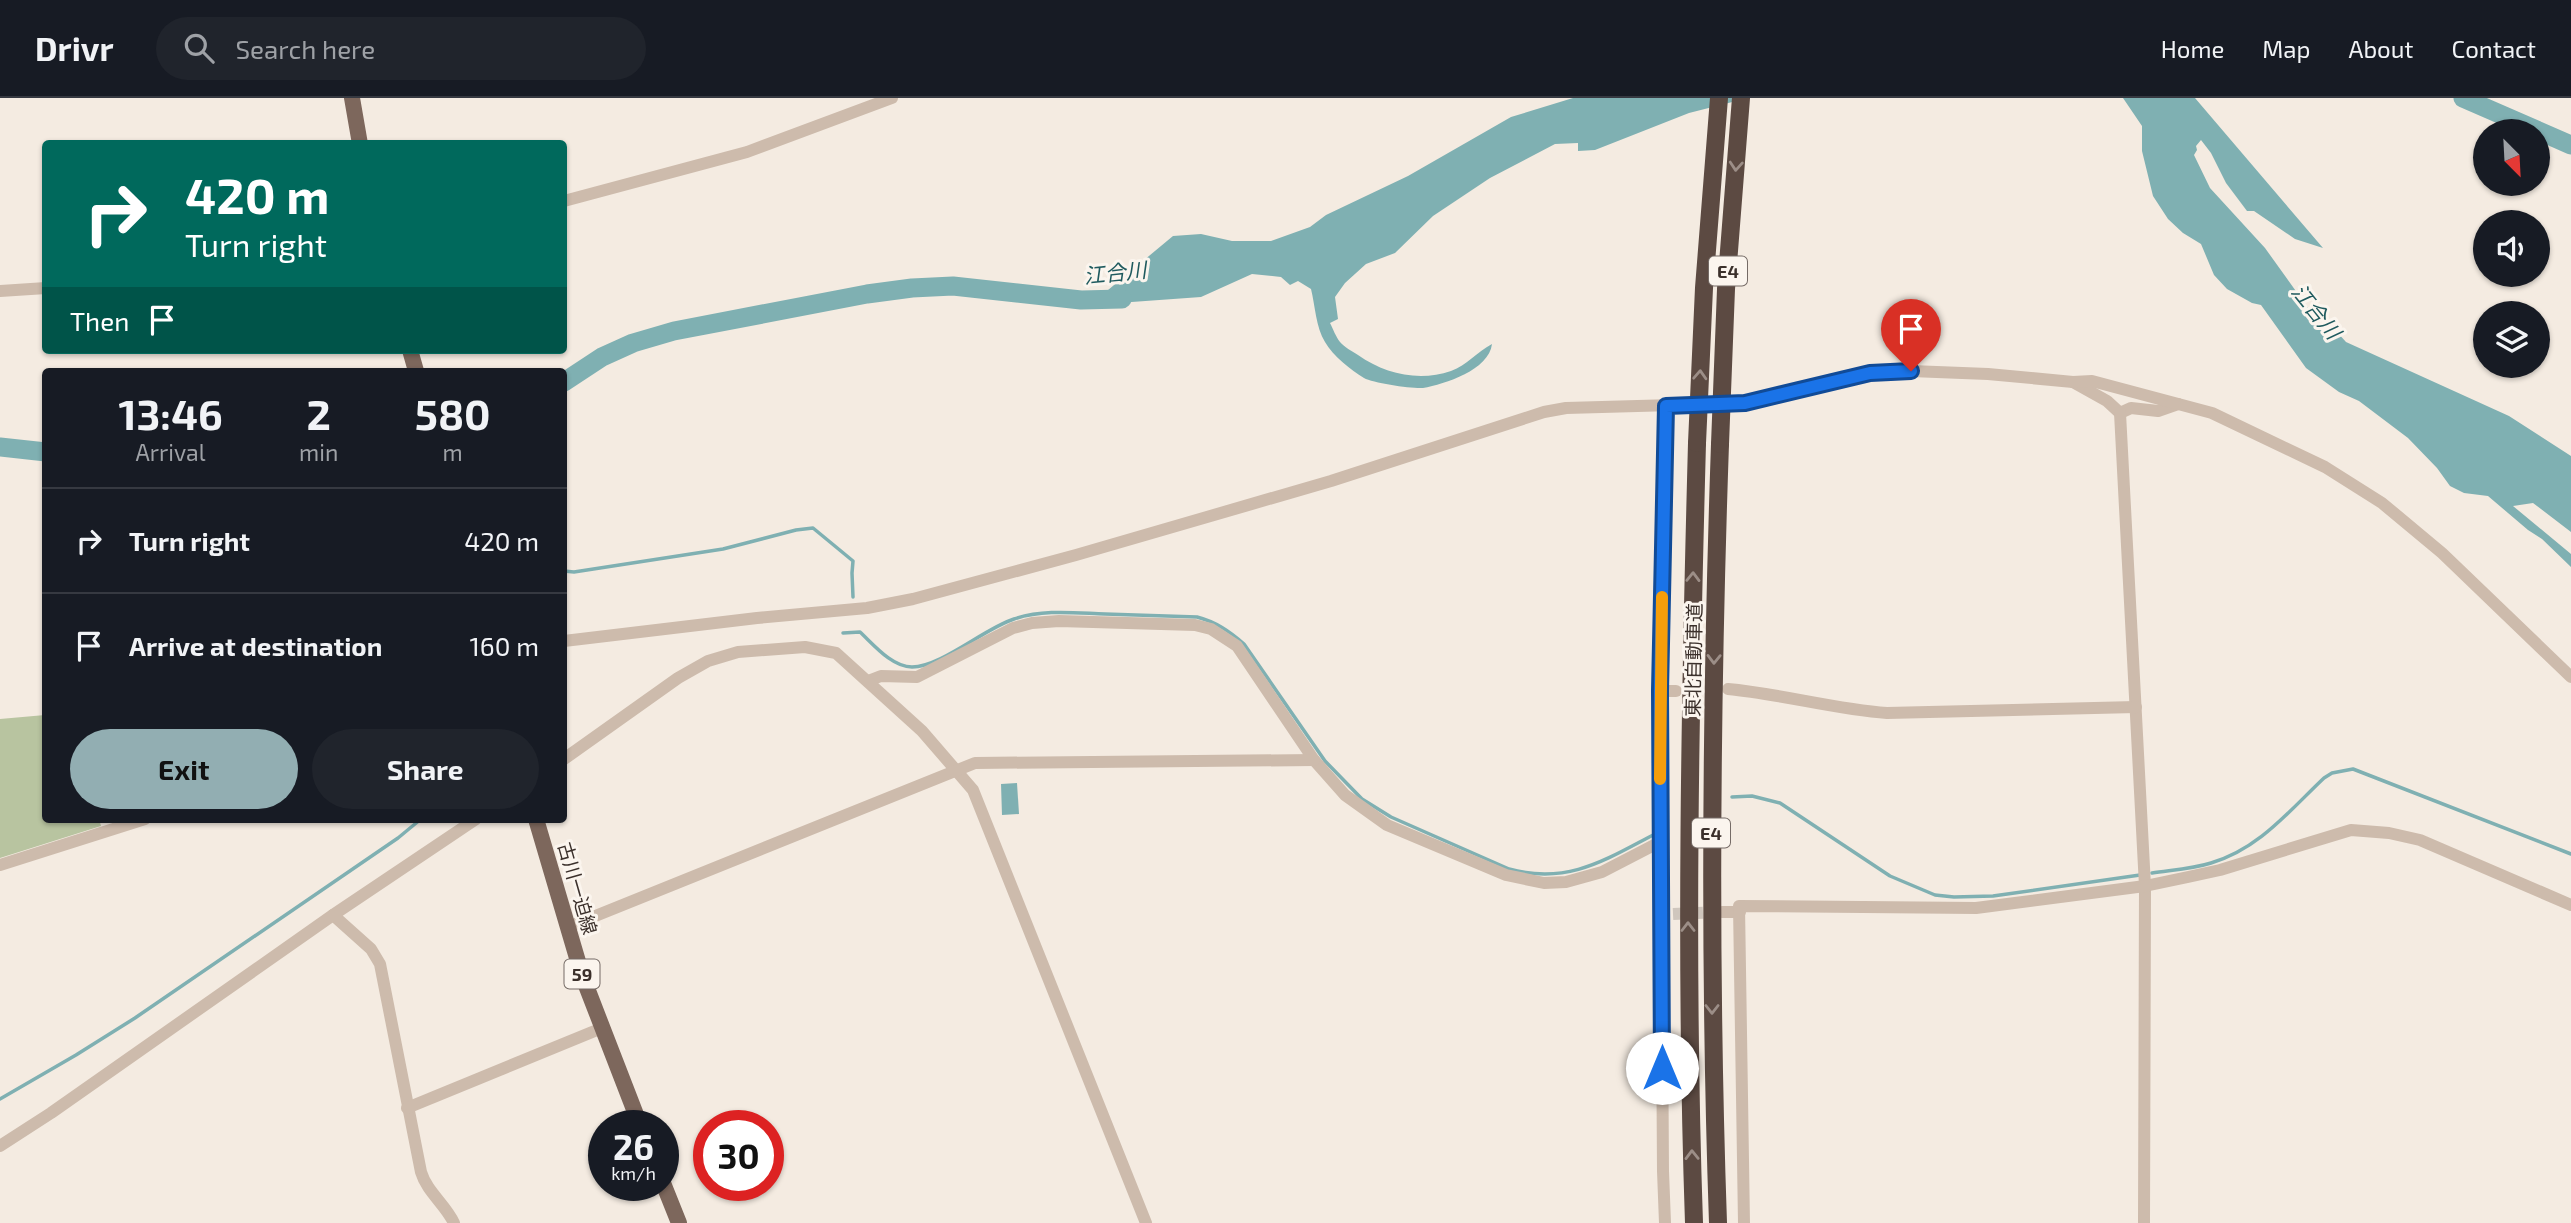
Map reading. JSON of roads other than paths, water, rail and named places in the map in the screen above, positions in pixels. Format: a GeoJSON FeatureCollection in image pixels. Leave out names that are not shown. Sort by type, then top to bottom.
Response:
{"type":"FeatureCollection","features":[{"type":"Feature","properties":{"kind":"highway","name":"東北自動車道"},"geometry":{"type":"LineString","coordinates":[[1694,1223],[1688,842],[1697,443],[1704,288],[1718,98]]}},
{"type":"Feature","properties":{"kind":"highway","name":"東北自動車道"},"geometry":{"type":"LineString","coordinates":[[1718,1223],[1712,1034],[1711,841],[1726,289],[1741,98]]}},
{"type":"Feature","properties":{"kind":"main road"},"geometry":{"type":"LineString","coordinates":[[352,98],[359,140]]}},
{"type":"Feature","properties":{"kind":"main road","name":"古川一迫線"},"geometry":{"type":"LineString","coordinates":[[537,823],[582,975],[634,1110]]}},
{"type":"Feature","properties":{"kind":"main road"},"geometry":{"type":"LineString","coordinates":[[670,1201],[679,1223]]}},
{"type":"Feature","properties":{"kind":"street"},"geometry":{"type":"LineString","coordinates":[[567,200],[747,152],[892,98]]}},
{"type":"Feature","properties":{"kind":"street"},"geometry":{"type":"LineString","coordinates":[[0,291],[42,288]]}},
{"type":"Feature","properties":{"kind":"street"},"geometry":{"type":"LineString","coordinates":[[567,641],[867,608],[913,599],[1331,481],[1544,412],[1566,408],[1745,403],[1870,373],[1911,371],[2092,381],[2212,413],[2325,467],[2382,503],[2442,553],[2571,677]]}},
{"type":"Feature","properties":{"kind":"street"},"geometry":{"type":"LineString","coordinates":[[2073,382],[2107,401],[2120,413],[2145,886],[2144,1223]]}},
{"type":"Feature","properties":{"kind":"street"},"geometry":{"type":"LineString","coordinates":[[2120,413],[2131,408],[2158,411],[2178,404]]}},
{"type":"Feature","properties":{"kind":"street"},"geometry":{"type":"LineString","coordinates":[[1665,1223],[1662,1171],[1667,915],[1660,842],[1660,691],[1666,406]]}},
{"type":"Feature","properties":{"kind":"street"},"geometry":{"type":"LineString","coordinates":[[868,681],[891,675],[918,677],[1006,631],[1031,623],[1059,621],[1195,625],[1211,629],[1237,646],[1314,760],[1345,796],[1387,825],[1526,881],[1566,882],[1584,877],[1620,863],[1660,842]]}},
{"type":"Feature","properties":{"kind":"street"},"geometry":{"type":"LineString","coordinates":[[567,757],[678,678],[708,661],[738,652],[805,646],[836,653],[922,731],[973,790],[1146,1223]]}},
{"type":"Feature","properties":{"kind":"street"},"geometry":{"type":"LineString","coordinates":[[1728,689],[1769,693],[1855,711],[1887,713],[2136,707]]}},
{"type":"Feature","properties":{"kind":"street"},"geometry":{"type":"LineString","coordinates":[[1660,691],[1676,691]]}},
{"type":"Feature","properties":{"kind":"street"},"geometry":{"type":"LineString","coordinates":[[568,927],[956,769],[989,762],[1314,760]]}},
{"type":"Feature","properties":{"kind":"street"},"geometry":{"type":"LineString","coordinates":[[0,865],[132,823]]}},
{"type":"Feature","properties":{"kind":"street"},"geometry":{"type":"LineString","coordinates":[[0,1146],[470,823]]}},
{"type":"Feature","properties":{"kind":"street"},"geometry":{"type":"LineString","coordinates":[[1744,1223],[1739,906],[1976,908],[2145,886],[2220,870],[2337,833],[2361,830],[2420,840],[2571,905]]}},
{"type":"Feature","properties":{"kind":"street"},"geometry":{"type":"LineString","coordinates":[[1722,912],[1740,912]]}},
{"type":"Feature","properties":{"kind":"street"},"geometry":{"type":"LineString","coordinates":[[333,915],[371,949],[380,964],[424,1182],[447,1208],[454,1223]]}},
{"type":"Feature","properties":{"kind":"street"},"geometry":{"type":"LineString","coordinates":[[408,1108],[602,1028]]}},
{"type":"Feature","properties":{"kind":"water"},"geometry":{"type":"Polygon","coordinates":[[[1573,98],[1748,98],[1689,113],[1595,150],[1578,151],[1578,143],[1555,144],[1490,178],[1433,216],[1395,253],[1366,264],[1345,283],[1335,297],[1338,319],[1330,323],[1342,344],[1379,367],[1415,376],[1439,374],[1457,368],[1492,344],[1483,361],[1454,379],[1418,388],[1384,384],[1364,378],[1343,362],[1325,342],[1311,289],[1298,281],[1290,285],[1281,277],[1252,274],[1201,297],[1090,305],[1173,236],[1201,234],[1232,241],[1271,241],[1310,227],[1326,215],[1408,176],[1511,117],[1573,98]]]}},
{"type":"Feature","properties":{"kind":"water"},"geometry":{"type":"Polygon","coordinates":[[[2123,98],[2195,98],[2323,248],[2295,239],[2254,211],[2247,211],[2226,183],[2211,153],[2201,140],[2194,155],[2210,188],[2265,248],[2318,322],[2337,332],[2346,342],[2509,416],[2571,456],[2571,532],[2533,503],[2513,506],[2571,554],[2571,567],[2542,539],[2488,496],[2464,493],[2450,486],[2408,438],[2359,401],[2339,392],[2306,368],[2261,305],[2227,289],[2214,275],[2201,244],[2183,233],[2168,219],[2153,196],[2142,151],[2142,126],[2123,98]]]}},
{"type":"Feature","properties":{"kind":"water"},"geometry":{"type":"Polygon","coordinates":[[[1017,783],[1019,814],[1002,815],[1001,784],[1017,783]]]}},
{"type":"Feature","properties":{"kind":"waterway"},"geometry":{"type":"LineString","coordinates":[[2463,98],[2571,145]]}},
{"type":"Feature","properties":{"kind":"waterway","name":"江合川"},"geometry":{"type":"LineString","coordinates":[[567,380],[602,357],[633,343],[674,331],[867,294],[953,286],[1081,300],[1122,299]]}},
{"type":"Feature","properties":{"kind":"waterway","name":"江合川"},"geometry":{"type":"LineString","coordinates":[[0,447],[42,452]]}},
{"type":"Feature","properties":{"kind":"waterway"},"geometry":{"type":"LineString","coordinates":[[567,571],[723,549],[813,528],[853,561],[853,597]]}},
{"type":"Feature","properties":{"kind":"waterway"},"geometry":{"type":"LineString","coordinates":[[843,633],[860,632],[890,659],[912,667],[936,661],[1002,624],[1025,616],[1071,613],[1197,617],[1222,628],[1244,644],[1325,761],[1362,799],[1391,817],[1509,869],[1530,873],[1550,874],[1585,867],[1655,834]]}},
{"type":"Feature","properties":{"kind":"waterway"},"geometry":{"type":"LineString","coordinates":[[2152,873],[2197,867],[2228,857],[2259,839],[2324,778],[2332,773],[2353,769],[2571,854]]}},
{"type":"Feature","properties":{"kind":"waterway"},"geometry":{"type":"LineString","coordinates":[[1732,797],[1752,796],[1780,803],[1890,876],[1935,895],[1993,896],[2140,875]]}},
{"type":"Feature","properties":{"kind":"waterway"},"geometry":{"type":"LineString","coordinates":[[0,1099],[135,1018],[416,823]]}},
{"type":"Feature","properties":{"kind":"tunnel"},"geometry":{"type":"LineString","coordinates":[[1673,914],[1718,912]]}}]}
